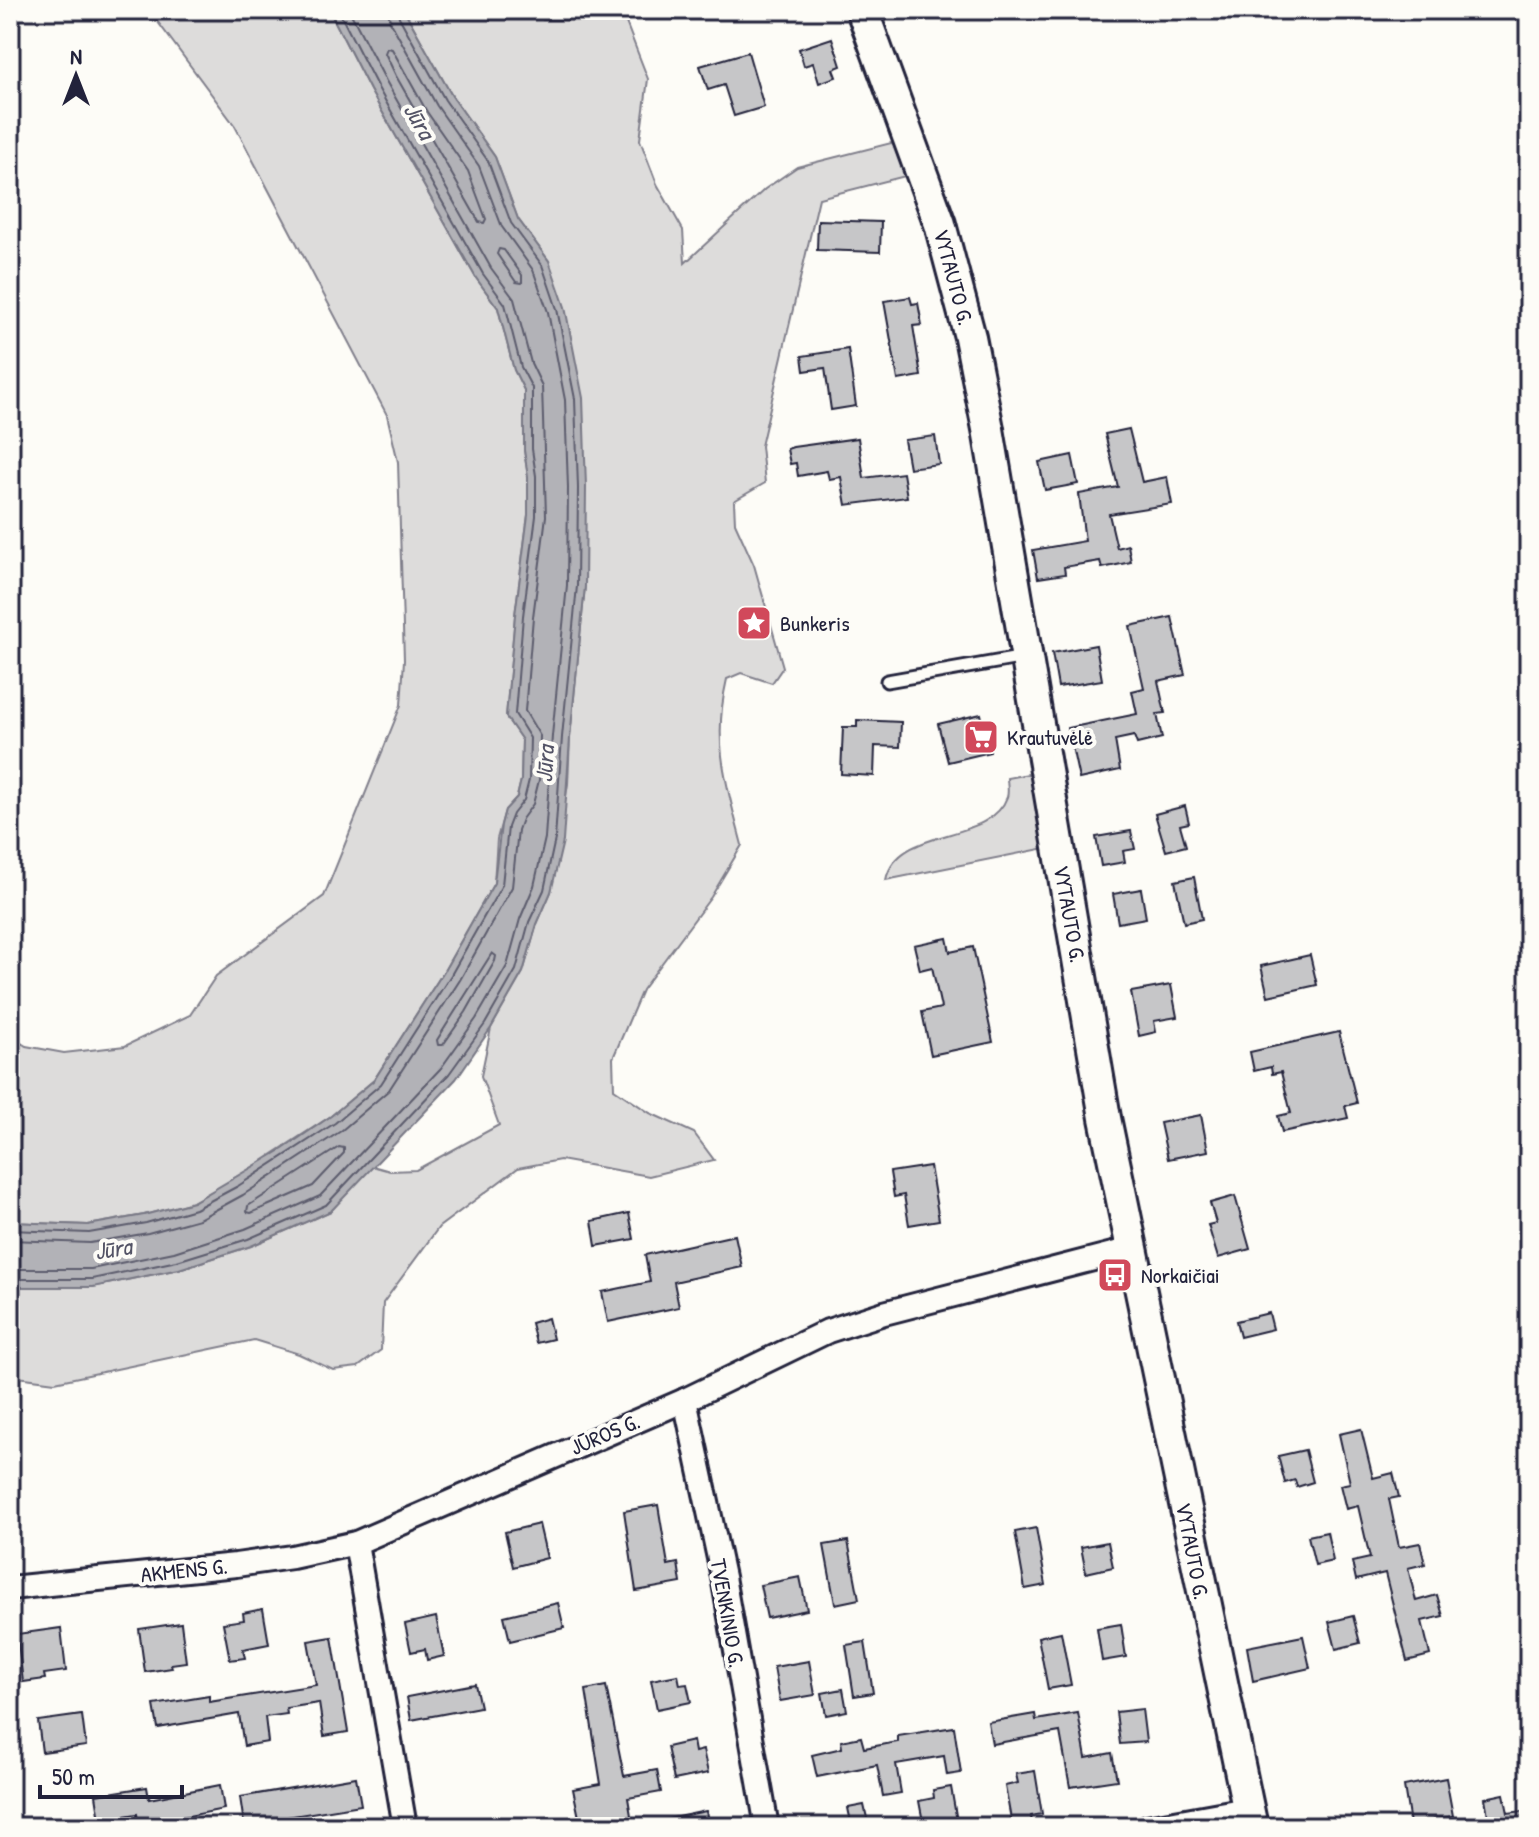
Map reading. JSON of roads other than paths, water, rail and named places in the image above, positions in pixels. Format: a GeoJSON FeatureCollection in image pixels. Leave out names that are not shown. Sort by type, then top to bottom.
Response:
{"type":"FeatureCollection","features":[{"type":"Feature","properties":{"kind":"main road","name":"VYTAUTO G."},"geometry":{"type":"LineString","coordinates":[[862,10],[940,224],[970,337],[1105,1118],[1249,1818]]}},
{"type":"Feature","properties":{"kind":"street","name":"JŪROS G."},"geometry":{"type":"LineString","coordinates":[[356,1543],[685,1400],[815,1336],[854,1321],[1132,1249]]}},
{"type":"Feature","properties":{"kind":"street","name":"TVENKINIO G."},"geometry":{"type":"LineString","coordinates":[[685,1400],[724,1585],[767,1827]]}},
{"type":"Feature","properties":{"kind":"street"},"geometry":{"type":"LineString","coordinates":[[356,1543],[405,1827]]}},
{"type":"Feature","properties":{"kind":"street","name":"AKMENS G."},"geometry":{"type":"LineString","coordinates":[[10,1588],[259,1562],[356,1543]]}},
{"type":"Feature","properties":{"kind":"street"},"geometry":{"type":"LineString","coordinates":[[1147,1827],[1249,1818]]}},
{"type":"Feature","properties":{"kind":"lane"},"geometry":{"type":"LineString","coordinates":[[887,681],[1026,657]]}},
{"type":"Feature","properties":{"kind":"water","name":"Jūra"},"geometry":{"type":"Polygon","coordinates":[[[329,10],[404,10],[452,96],[495,157],[518,219],[549,261],[565,307],[583,398],[585,586],[563,841],[551,892],[537,924],[523,972],[491,1028],[456,1079],[331,1211],[251,1246],[179,1269],[93,1287],[10,1287],[10,1222],[88,1225],[193,1202],[283,1149],[331,1116],[374,1080],[444,971],[494,883],[505,810],[517,797],[521,780],[522,740],[506,717],[528,515],[524,390],[514,370],[498,308],[476,278],[370,90],[329,10]]]}},
{"type":"Feature","properties":{"kind":"place","name":"Bunkeris"},"geometry":{"type":"Point","coordinates":[754,623]}},
{"type":"Feature","properties":{"kind":"place","name":"Krautuvėlė"},"geometry":{"type":"Point","coordinates":[981,737]}},
{"type":"Feature","properties":{"kind":"place","name":"Norkaičiai"},"geometry":{"type":"Point","coordinates":[1115,1275]}}]}
